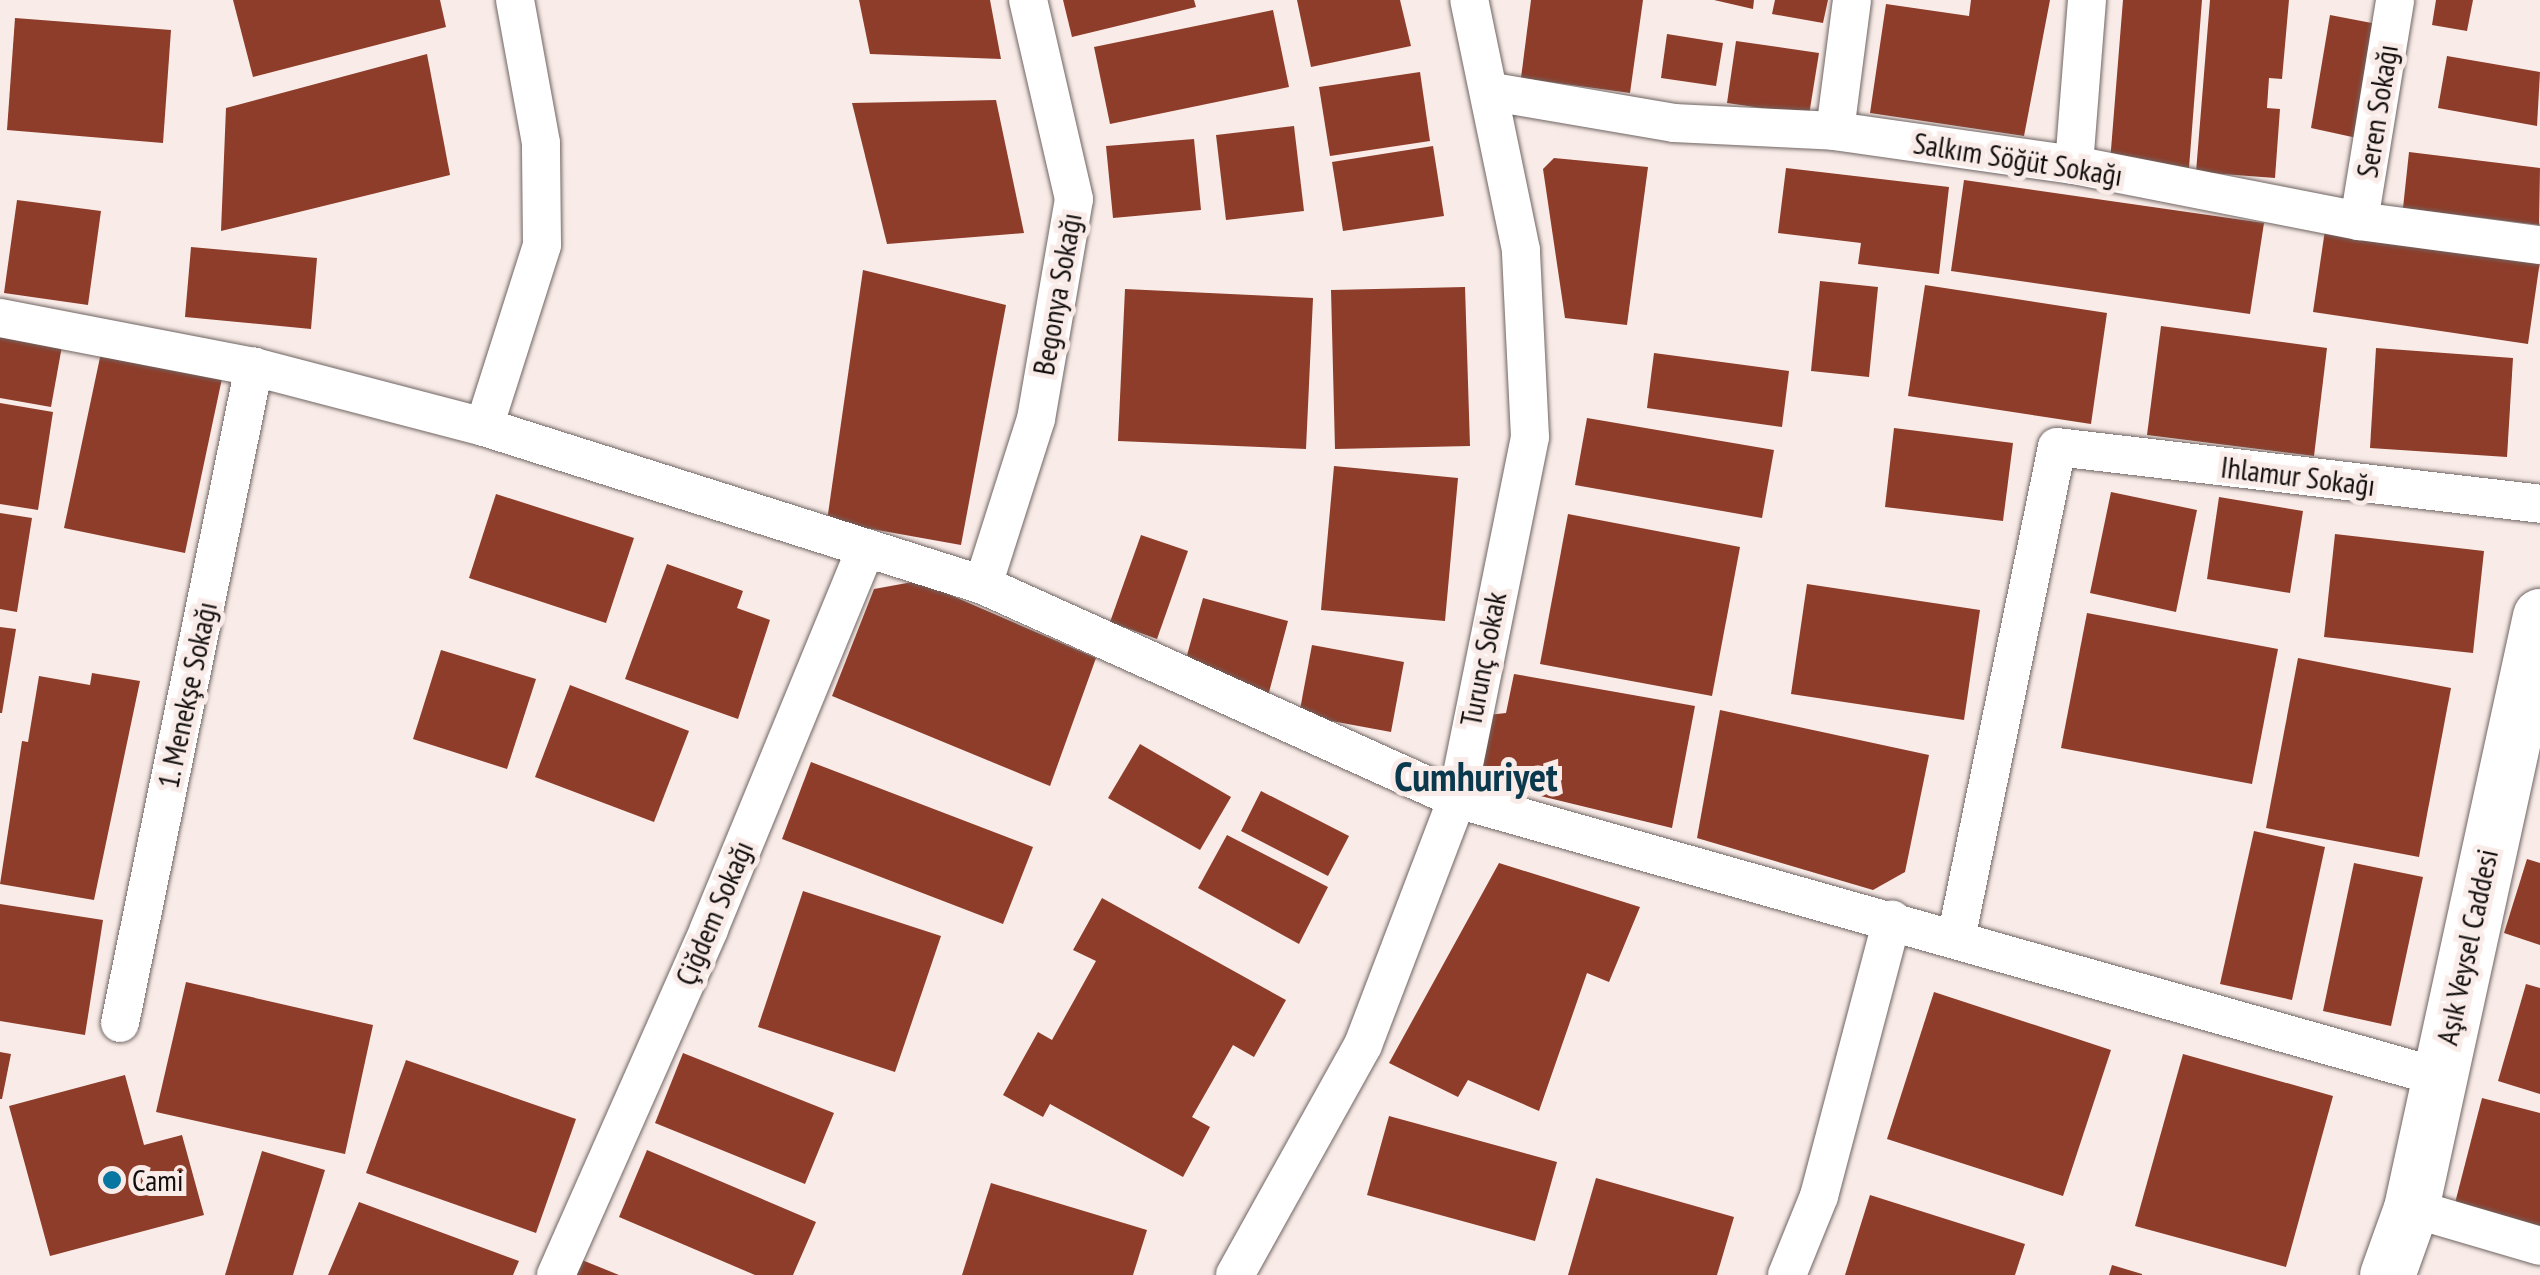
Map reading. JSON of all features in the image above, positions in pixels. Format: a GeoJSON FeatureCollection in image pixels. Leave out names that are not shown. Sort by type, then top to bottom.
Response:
{"type":"FeatureCollection","features":[{"type":"Feature","properties":{"kind":"main road","name":"Aşık Veysel Caddesi"},"geometry":{"type":"LineString","coordinates":[[2387,1275],[2411,1208],[2540,616]]}},
{"type":"Feature","properties":{"kind":"street"},"geometry":{"type":"LineString","coordinates":[[484,427],[542,245],[541,143],[515,0]]}},
{"type":"Feature","properties":{"kind":"street","name":"Begonya Sokağı"},"geometry":{"type":"LineString","coordinates":[[983,585],[1036,419],[1074,199],[1028,0]]}},
{"type":"Feature","properties":{"kind":"street","name":"Turunç Sokak"},"geometry":{"type":"LineString","coordinates":[[1236,1275],[1363,1045],[1457,799],[1530,437],[1521,250],[1493,92],[1470,0]]}},
{"type":"Feature","properties":{"kind":"street"},"geometry":{"type":"LineString","coordinates":[[1835,132],[1852,0]]}},
{"type":"Feature","properties":{"kind":"street"},"geometry":{"type":"LineString","coordinates":[[2074,165],[2087,0]]}},
{"type":"Feature","properties":{"kind":"street","name":"Seren Sokağı"},"geometry":{"type":"LineString","coordinates":[[2359,222],[2394,0]]}},
{"type":"Feature","properties":{"kind":"street","name":"Salkım Söğüt Sokağı"},"geometry":{"type":"LineString","coordinates":[[1493,92],[1674,124],[1835,132],[2074,165],[2359,222],[2540,246]]}},
{"type":"Feature","properties":{"kind":"street"},"geometry":{"type":"LineString","coordinates":[[0,318],[254,367],[484,427],[983,585],[1457,799],[1892,919],[2439,1077]]}},
{"type":"Feature","properties":{"kind":"street","name":"1. Menekşe Sokağı"},"geometry":{"type":"LineString","coordinates":[[120,1023],[254,367]]}},
{"type":"Feature","properties":{"kind":"street","name":"Ihlamur Sokağı"},"geometry":{"type":"LineString","coordinates":[[1956,939],[2057,447],[2540,504]]}},
{"type":"Feature","properties":{"kind":"street","name":"Çiğdem Sokağı"},"geometry":{"type":"LineString","coordinates":[[556,1275],[709,929],[866,549]]}},
{"type":"Feature","properties":{"kind":"street"},"geometry":{"type":"LineString","coordinates":[[1787,1275],[1819,1196],[1892,919]]}},
{"type":"Feature","properties":{"kind":"street"},"geometry":{"type":"LineString","coordinates":[[2411,1208],[2540,1246]]}},
{"type":"Feature","properties":{"kind":"building"},"geometry":{"type":"Polygon","coordinates":[[[233,0],[440,0],[446,27],[253,77],[233,0]]]}},
{"type":"Feature","properties":{"kind":"building"},"geometry":{"type":"Polygon","coordinates":[[[859,0],[990,0],[1001,59],[870,54],[859,0]]]}},
{"type":"Feature","properties":{"kind":"building"},"geometry":{"type":"Polygon","coordinates":[[[1063,0],[1194,0],[1196,7],[1072,37],[1063,0]]]}},
{"type":"Feature","properties":{"kind":"building"},"geometry":{"type":"Polygon","coordinates":[[[1297,0],[1400,0],[1411,46],[1311,67],[1297,0]]]}},
{"type":"Feature","properties":{"kind":"building"},"geometry":{"type":"Polygon","coordinates":[[[1531,0],[1643,0],[1630,93],[1521,78],[1531,0]]]}},
{"type":"Feature","properties":{"kind":"building"},"geometry":{"type":"Polygon","coordinates":[[[1714,0],[1754,0],[1753,9],[1714,0]]]}},
{"type":"Feature","properties":{"kind":"building"},"geometry":{"type":"Polygon","coordinates":[[[1775,0],[1828,0],[1823,23],[1772,14],[1775,0]]]}},
{"type":"Feature","properties":{"kind":"building"},"geometry":{"type":"Polygon","coordinates":[[[1971,0],[2050,0],[2024,136],[1870,113],[1886,4],[1969,16],[1971,0]]]}},
{"type":"Feature","properties":{"kind":"building"},"geometry":{"type":"Polygon","coordinates":[[[2123,0],[2202,0],[2189,168],[2110,162],[2123,0]]]}},
{"type":"Feature","properties":{"kind":"building"},"geometry":{"type":"Polygon","coordinates":[[[2210,0],[2289,0],[2282,79],[2269,78],[2267,108],[2280,109],[2275,178],[2196,172],[2210,0]]]}},
{"type":"Feature","properties":{"kind":"building"},"geometry":{"type":"Polygon","coordinates":[[[2436,0],[2473,0],[2467,31],[2432,25],[2436,0]]]}},
{"type":"Feature","properties":{"kind":"building"},"geometry":{"type":"Polygon","coordinates":[[[1273,10],[1289,87],[1110,124],[1094,47],[1273,10]]]}},
{"type":"Feature","properties":{"kind":"building"},"geometry":{"type":"Polygon","coordinates":[[[2330,15],[2377,24],[2357,138],[2311,128],[2330,15]]]}},
{"type":"Feature","properties":{"kind":"building"},"geometry":{"type":"Polygon","coordinates":[[[15,18],[171,30],[163,143],[7,130],[15,18]]]}},
{"type":"Feature","properties":{"kind":"building"},"geometry":{"type":"Polygon","coordinates":[[[1667,34],[1723,43],[1716,86],[1661,78],[1667,34]]]}},
{"type":"Feature","properties":{"kind":"building"},"geometry":{"type":"Polygon","coordinates":[[[1736,41],[1819,53],[1809,115],[1727,103],[1736,41]]]}},
{"type":"Feature","properties":{"kind":"building"},"geometry":{"type":"Polygon","coordinates":[[[427,54],[450,175],[221,231],[226,108],[427,54]]]}},
{"type":"Feature","properties":{"kind":"building"},"geometry":{"type":"Polygon","coordinates":[[[2447,56],[2540,72],[2537,126],[2438,108],[2447,56]]]}},
{"type":"Feature","properties":{"kind":"building"},"geometry":{"type":"Polygon","coordinates":[[[1420,72],[1430,141],[1330,156],[1319,87],[1420,72]]]}},
{"type":"Feature","properties":{"kind":"building"},"geometry":{"type":"Polygon","coordinates":[[[996,100],[1024,233],[887,244],[852,103],[996,100]]]}},
{"type":"Feature","properties":{"kind":"building"},"geometry":{"type":"Polygon","coordinates":[[[1294,126],[1304,211],[1226,220],[1216,135],[1294,126]]]}},
{"type":"Feature","properties":{"kind":"building"},"geometry":{"type":"Polygon","coordinates":[[[1194,139],[1201,210],[1113,218],[1106,146],[1194,139]]]}},
{"type":"Feature","properties":{"kind":"building"},"geometry":{"type":"Polygon","coordinates":[[[1433,146],[1444,216],[1343,231],[1332,162],[1433,146]]]}},
{"type":"Feature","properties":{"kind":"building"},"geometry":{"type":"Polygon","coordinates":[[[2409,152],[2540,168],[2539,225],[2403,208],[2409,152]]]}},
{"type":"Feature","properties":{"kind":"building"},"geometry":{"type":"Polygon","coordinates":[[[1554,158],[1648,167],[1627,325],[1565,318],[1543,169],[1554,158]]]}},
{"type":"Feature","properties":{"kind":"building"},"geometry":{"type":"Polygon","coordinates":[[[1786,168],[1949,187],[1939,274],[1858,264],[1861,243],[1778,233],[1786,168]]]}},
{"type":"Feature","properties":{"kind":"building"},"geometry":{"type":"Polygon","coordinates":[[[1964,180],[2264,223],[2250,314],[1951,271],[1964,180]]]}},
{"type":"Feature","properties":{"kind":"building"},"geometry":{"type":"Polygon","coordinates":[[[17,200],[101,211],[88,305],[4,293],[17,200]]]}},
{"type":"Feature","properties":{"kind":"building"},"geometry":{"type":"Polygon","coordinates":[[[2325,230],[2540,261],[2528,344],[2313,312],[2325,230]]]}},
{"type":"Feature","properties":{"kind":"building"},"geometry":{"type":"Polygon","coordinates":[[[191,247],[317,258],[311,329],[185,317],[191,247]]]}},
{"type":"Feature","properties":{"kind":"building"},"geometry":{"type":"Polygon","coordinates":[[[863,270],[1006,305],[961,545],[827,521],[863,270]]]}},
{"type":"Feature","properties":{"kind":"building"},"geometry":{"type":"Polygon","coordinates":[[[1820,281],[1878,287],[1869,377],[1811,371],[1820,281]]]}},
{"type":"Feature","properties":{"kind":"building"},"geometry":{"type":"Polygon","coordinates":[[[1925,285],[2107,313],[2091,424],[1908,396],[1925,285]]]}},
{"type":"Feature","properties":{"kind":"building"},"geometry":{"type":"Polygon","coordinates":[[[1465,287],[1470,446],[1335,449],[1331,290],[1465,287]]]}},
{"type":"Feature","properties":{"kind":"building"},"geometry":{"type":"Polygon","coordinates":[[[1125,289],[1313,298],[1306,449],[1118,441],[1125,289]]]}},
{"type":"Feature","properties":{"kind":"building"},"geometry":{"type":"Polygon","coordinates":[[[2161,326],[2327,348],[2314,456],[2147,435],[2161,326]]]}},
{"type":"Feature","properties":{"kind":"building"},"geometry":{"type":"Polygon","coordinates":[[[0,327],[64,335],[51,407],[0,398],[0,327]]]}},
{"type":"Feature","properties":{"kind":"building"},"geometry":{"type":"Polygon","coordinates":[[[103,343],[224,369],[185,553],[64,528],[103,343]]]}},
{"type":"Feature","properties":{"kind":"building"},"geometry":{"type":"Polygon","coordinates":[[[2376,348],[2513,358],[2507,457],[2370,448],[2376,348]]]}},
{"type":"Feature","properties":{"kind":"building"},"geometry":{"type":"Polygon","coordinates":[[[1654,353],[1789,371],[1782,427],[1647,408],[1654,353]]]}},
{"type":"Feature","properties":{"kind":"building"},"geometry":{"type":"Polygon","coordinates":[[[0,403],[53,412],[38,510],[0,504],[0,403]]]}},
{"type":"Feature","properties":{"kind":"building"},"geometry":{"type":"Polygon","coordinates":[[[1587,418],[1774,450],[1762,518],[1575,485],[1587,418]]]}},
{"type":"Feature","properties":{"kind":"building"},"geometry":{"type":"Polygon","coordinates":[[[1894,428],[2013,443],[2003,521],[1885,507],[1894,428]]]}},
{"type":"Feature","properties":{"kind":"building"},"geometry":{"type":"Polygon","coordinates":[[[1334,466],[1458,478],[1445,621],[1321,610],[1334,466]]]}},
{"type":"Feature","properties":{"kind":"building"},"geometry":{"type":"Polygon","coordinates":[[[2111,492],[2197,510],[2176,612],[2090,593],[2111,492]]]}},
{"type":"Feature","properties":{"kind":"building"},"geometry":{"type":"Polygon","coordinates":[[[496,494],[634,538],[606,623],[469,578],[496,494]]]}},
{"type":"Feature","properties":{"kind":"building"},"geometry":{"type":"Polygon","coordinates":[[[2219,497],[2303,511],[2290,593],[2207,579],[2219,497]]]}},
{"type":"Feature","properties":{"kind":"building"},"geometry":{"type":"Polygon","coordinates":[[[0,513],[32,518],[17,612],[0,609],[0,513]]]}},
{"type":"Feature","properties":{"kind":"building"},"geometry":{"type":"Polygon","coordinates":[[[1568,514],[1740,547],[1712,696],[1540,664],[1568,514]]]}},
{"type":"Feature","properties":{"kind":"building"},"geometry":{"type":"Polygon","coordinates":[[[2335,534],[2484,551],[2473,653],[2324,637],[2335,534]]]}},
{"type":"Feature","properties":{"kind":"building"},"geometry":{"type":"Polygon","coordinates":[[[1141,535],[1188,551],[1157,639],[1110,622],[1141,535]]]}},
{"type":"Feature","properties":{"kind":"building"},"geometry":{"type":"Polygon","coordinates":[[[667,564],[743,591],[737,608],[770,620],[738,719],[625,679],[667,564]]]}},
{"type":"Feature","properties":{"kind":"building"},"geometry":{"type":"Polygon","coordinates":[[[918,581],[1096,658],[1050,786],[832,696],[874,589],[918,581]]]}},
{"type":"Feature","properties":{"kind":"building"},"geometry":{"type":"Polygon","coordinates":[[[1807,584],[1980,610],[1964,720],[1791,694],[1807,584]]]}},
{"type":"Feature","properties":{"kind":"building"},"geometry":{"type":"Polygon","coordinates":[[[1203,598],[1288,621],[1268,696],[1182,673],[1203,598]]]}},
{"type":"Feature","properties":{"kind":"building"},"geometry":{"type":"Polygon","coordinates":[[[2087,613],[2278,649],[2252,784],[2061,748],[2087,613]]]}},
{"type":"Feature","properties":{"kind":"building"},"geometry":{"type":"Polygon","coordinates":[[[0,627],[16,629],[2,713],[0,713],[0,627]]]}},
{"type":"Feature","properties":{"kind":"building"},"geometry":{"type":"Polygon","coordinates":[[[1312,645],[1404,662],[1391,732],[1299,715],[1312,645]]]}},
{"type":"Feature","properties":{"kind":"building"},"geometry":{"type":"Polygon","coordinates":[[[441,650],[536,679],[507,769],[413,739],[441,650]]]}},
{"type":"Feature","properties":{"kind":"building"},"geometry":{"type":"Polygon","coordinates":[[[2298,658],[2451,688],[2419,857],[2266,828],[2298,658]]]}},
{"type":"Feature","properties":{"kind":"building"},"geometry":{"type":"Polygon","coordinates":[[[92,673],[140,681],[94,900],[0,884],[22,741],[28,742],[39,676],[90,685],[92,673]]]}},
{"type":"Feature","properties":{"kind":"building"},"geometry":{"type":"Polygon","coordinates":[[[1514,674],[1695,706],[1672,828],[1479,781],[1488,715],[1506,713],[1514,674]]]}},
{"type":"Feature","properties":{"kind":"building"},"geometry":{"type":"Polygon","coordinates":[[[570,685],[689,731],[654,822],[535,777],[570,685]]]}},
{"type":"Feature","properties":{"kind":"building"},"geometry":{"type":"Polygon","coordinates":[[[1720,710],[1929,755],[1905,872],[1873,890],[1697,838],[1720,710]]]}},
{"type":"Feature","properties":{"kind":"building"},"geometry":{"type":"Polygon","coordinates":[[[1140,744],[1231,797],[1200,850],[1108,798],[1140,744]]]}},
{"type":"Feature","properties":{"kind":"building"},"geometry":{"type":"Polygon","coordinates":[[[811,762],[1033,847],[1003,924],[782,839],[811,762]]]}},
{"type":"Feature","properties":{"kind":"building"},"geometry":{"type":"Polygon","coordinates":[[[1261,791],[1349,836],[1328,876],[1241,831],[1261,791]]]}},
{"type":"Feature","properties":{"kind":"building"},"geometry":{"type":"Polygon","coordinates":[[[2254,831],[2325,847],[2292,1000],[2220,984],[2254,831]]]}},
{"type":"Feature","properties":{"kind":"building"},"geometry":{"type":"Polygon","coordinates":[[[1227,835],[1328,887],[1299,944],[1198,888],[1227,835]]]}},
{"type":"Feature","properties":{"kind":"building"},"geometry":{"type":"Polygon","coordinates":[[[2527,859],[2540,863],[2540,945],[2504,933],[2527,859]]]}},
{"type":"Feature","properties":{"kind":"building"},"geometry":{"type":"Polygon","coordinates":[[[1499,863],[1640,907],[1609,982],[1587,973],[1539,1111],[1468,1080],[1458,1097],[1389,1063],[1499,863]]]}},
{"type":"Feature","properties":{"kind":"building"},"geometry":{"type":"Polygon","coordinates":[[[2354,863],[2423,877],[2391,1026],[2323,1011],[2354,863]]]}},
{"type":"Feature","properties":{"kind":"building"},"geometry":{"type":"Polygon","coordinates":[[[803,891],[941,936],[895,1072],[758,1027],[803,891]]]}},
{"type":"Feature","properties":{"kind":"building"},"geometry":{"type":"Polygon","coordinates":[[[1102,898],[1286,1000],[1254,1057],[1233,1045],[1192,1117],[1210,1127],[1183,1177],[1050,1104],[1043,1117],[1003,1095],[1038,1032],[1052,1040],[1096,961],[1073,950],[1102,898]]]}},
{"type":"Feature","properties":{"kind":"building"},"geometry":{"type":"Polygon","coordinates":[[[0,904],[103,920],[85,1035],[0,1021],[0,904]]]}},
{"type":"Feature","properties":{"kind":"building"},"geometry":{"type":"Polygon","coordinates":[[[186,982],[373,1025],[345,1154],[156,1112],[186,982]]]}},
{"type":"Feature","properties":{"kind":"building"},"geometry":{"type":"Polygon","coordinates":[[[2526,984],[2540,988],[2540,1094],[2498,1081],[2526,984]]]}},
{"type":"Feature","properties":{"kind":"building"},"geometry":{"type":"Polygon","coordinates":[[[1934,992],[2111,1050],[2063,1196],[1887,1139],[1934,992]]]}},
{"type":"Feature","properties":{"kind":"building"},"geometry":{"type":"Polygon","coordinates":[[[0,1052],[11,1054],[2,1099],[0,1099],[0,1052]]]}},
{"type":"Feature","properties":{"kind":"building"},"geometry":{"type":"Polygon","coordinates":[[[683,1053],[834,1113],[805,1184],[655,1123],[683,1053]]]}},
{"type":"Feature","properties":{"kind":"building"},"geometry":{"type":"Polygon","coordinates":[[[2183,1054],[2333,1096],[2286,1267],[2135,1226],[2183,1054]]]}},
{"type":"Feature","properties":{"kind":"building"},"geometry":{"type":"Polygon","coordinates":[[[406,1060],[576,1119],[536,1233],[366,1173],[406,1060]]]}},
{"type":"Feature","properties":{"kind":"building","name":"Cami"},"geometry":{"type":"Polygon","coordinates":[[[125,1075],[144,1145],[182,1135],[204,1215],[50,1256],[9,1106],[125,1075]]]}},
{"type":"Feature","properties":{"kind":"building"},"geometry":{"type":"Polygon","coordinates":[[[2482,1098],[2540,1113],[2540,1229],[2454,1207],[2482,1098]]]}},
{"type":"Feature","properties":{"kind":"building"},"geometry":{"type":"Polygon","coordinates":[[[1389,1116],[1557,1162],[1535,1241],[1367,1195],[1389,1116]]]}},
{"type":"Feature","properties":{"kind":"building"},"geometry":{"type":"Polygon","coordinates":[[[647,1150],[816,1222],[793,1275],[755,1275],[619,1217],[647,1150]]]}},
{"type":"Feature","properties":{"kind":"building"},"geometry":{"type":"Polygon","coordinates":[[[262,1151],[325,1170],[293,1275],[225,1275],[262,1151]]]}},
{"type":"Feature","properties":{"kind":"building"},"geometry":{"type":"Polygon","coordinates":[[[1596,1178],[1734,1217],[1717,1275],[1568,1275],[1596,1178]]]}},
{"type":"Feature","properties":{"kind":"building"},"geometry":{"type":"Polygon","coordinates":[[[991,1183],[1147,1230],[1133,1275],[962,1275],[991,1183]]]}},
{"type":"Feature","properties":{"kind":"building"},"geometry":{"type":"Polygon","coordinates":[[[1870,1195],[2025,1244],[2015,1275],[1845,1275],[1870,1195]]]}},
{"type":"Feature","properties":{"kind":"building"},"geometry":{"type":"Polygon","coordinates":[[[359,1202],[519,1261],[513,1275],[328,1275],[359,1202]]]}},
{"type":"Feature","properties":{"kind":"building"},"geometry":{"type":"Polygon","coordinates":[[[582,1260],[619,1275],[575,1275],[582,1260]]]}},
{"type":"Feature","properties":{"kind":"building"},"geometry":{"type":"Polygon","coordinates":[[[2112,1265],[2142,1274],[2142,1275],[2109,1275],[2112,1265]]]}},
{"type":"Feature","properties":{"kind":"place","name":"Cami"},"geometry":{"type":"Point","coordinates":[112,1180]}},
{"type":"Feature","properties":{"kind":"district","name":"Cumhuriyet"},"geometry":{"type":"Point","coordinates":[1476,776]}}]}
